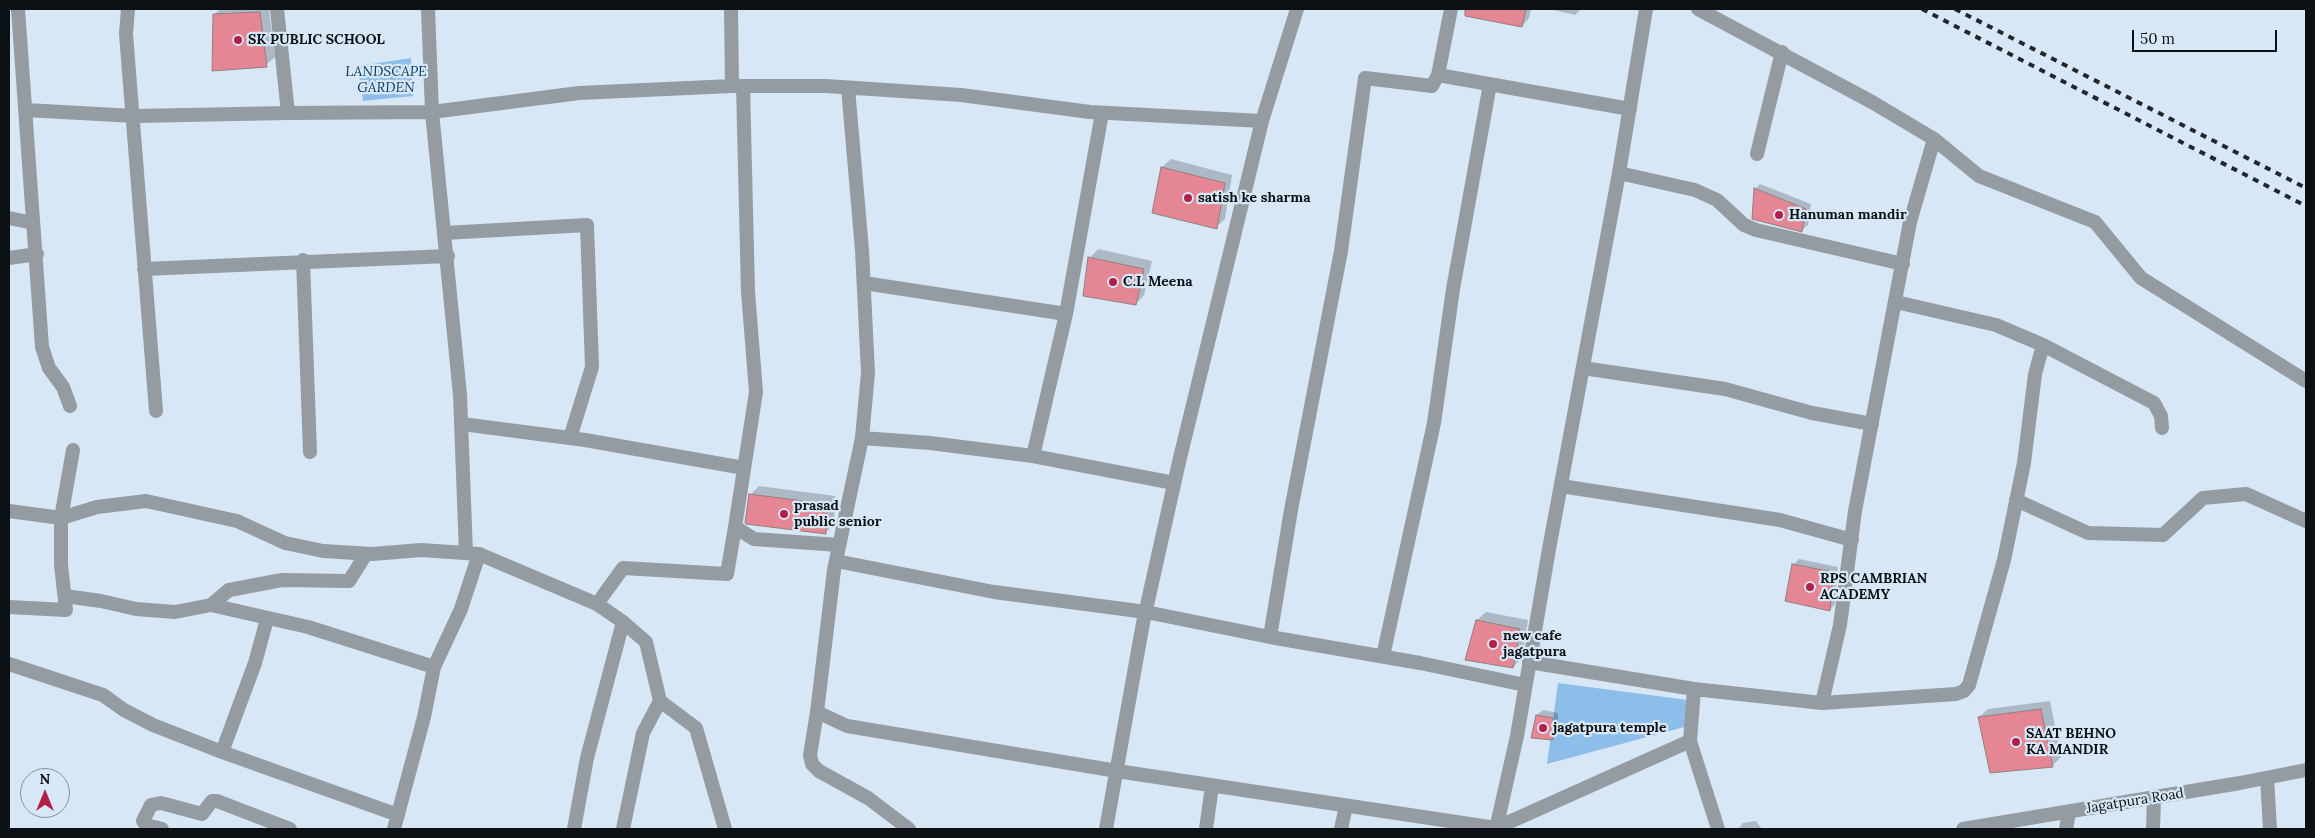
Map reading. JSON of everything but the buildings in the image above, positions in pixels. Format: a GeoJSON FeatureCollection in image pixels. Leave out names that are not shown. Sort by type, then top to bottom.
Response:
{"type":"FeatureCollection","features":[{"type":"Feature","properties":{"kind":"street"},"geometry":{"type":"LineString","coordinates":[[18,9],[33,223],[37,254],[42,347],[49,368],[63,388],[70,406]]}},
{"type":"Feature","properties":{"kind":"street"},"geometry":{"type":"LineString","coordinates":[[128,9],[126,34],[156,411]]}},
{"type":"Feature","properties":{"kind":"street"},"geometry":{"type":"LineString","coordinates":[[278,9],[288,113]]}},
{"type":"Feature","properties":{"kind":"street"},"geometry":{"type":"LineString","coordinates":[[394,829],[434,667],[461,609],[472,554],[448,256],[432,112],[428,9]]}},
{"type":"Feature","properties":{"kind":"street"},"geometry":{"type":"LineString","coordinates":[[597,604],[623,568],[727,574],[756,392],[748,292],[738,86],[731,9]]}},
{"type":"Feature","properties":{"kind":"street"},"geometry":{"type":"LineString","coordinates":[[1106,829],[1146,612],[1174,483],[1262,121],[1297,9]]}},
{"type":"Feature","properties":{"kind":"street"},"geometry":{"type":"LineString","coordinates":[[1270,636],[1290,510],[1341,251],[1365,78],[1432,86],[1438,75],[1451,9]]}},
{"type":"Feature","properties":{"kind":"street"},"geometry":{"type":"LineString","coordinates":[[1496,829],[1525,685],[1619,173],[1646,9]]}},
{"type":"Feature","properties":{"kind":"street"},"geometry":{"type":"LineString","coordinates":[[1698,9],[1782,52],[1872,102],[1934,139],[1979,176],[2095,222],[2141,278],[2306,381]]}},
{"type":"Feature","properties":{"kind":"street"},"geometry":{"type":"LineString","coordinates":[[1756,154],[1782,52]]}},
{"type":"Feature","properties":{"kind":"street"},"geometry":{"type":"LineString","coordinates":[[1438,75],[1630,109]]}},
{"type":"Feature","properties":{"kind":"street"},"geometry":{"type":"LineString","coordinates":[[1383,656],[1434,424],[1454,289],[1490,84]]}},
{"type":"Feature","properties":{"kind":"street"},"geometry":{"type":"LineString","coordinates":[[26,110],[134,116],[432,112],[579,93],[738,86],[848,88],[961,95],[1102,113],[1262,121]]}},
{"type":"Feature","properties":{"kind":"street"},"geometry":{"type":"LineString","coordinates":[[848,88],[864,283],[868,373],[862,438],[836,561],[810,754],[812,764],[818,771],[868,798],[909,829]]}},
{"type":"Feature","properties":{"kind":"street"},"geometry":{"type":"LineString","coordinates":[[1033,456],[1066,314],[1102,113]]}},
{"type":"Feature","properties":{"kind":"street"},"geometry":{"type":"LineString","coordinates":[[1822,703],[1840,625],[1852,540],[1872,424],[1910,222],[1934,139]]}},
{"type":"Feature","properties":{"kind":"street"},"geometry":{"type":"LineString","coordinates":[[1619,173],[1695,190],[1717,200],[1744,225],[1756,230],[1903,264]]}},
{"type":"Feature","properties":{"kind":"street"},"geometry":{"type":"LineString","coordinates":[[9,218],[33,223]]}},
{"type":"Feature","properties":{"kind":"street"},"geometry":{"type":"LineString","coordinates":[[445,232],[587,225],[592,366],[570,438]]}},
{"type":"Feature","properties":{"kind":"street"},"geometry":{"type":"LineString","coordinates":[[9,258],[37,254]]}},
{"type":"Feature","properties":{"kind":"street"},"geometry":{"type":"LineString","coordinates":[[144,269],[303,260],[448,256]]}},
{"type":"Feature","properties":{"kind":"street"},"geometry":{"type":"LineString","coordinates":[[303,260],[310,452]]}},
{"type":"Feature","properties":{"kind":"street"},"geometry":{"type":"LineString","coordinates":[[864,283],[1066,314]]}},
{"type":"Feature","properties":{"kind":"street"},"geometry":{"type":"LineString","coordinates":[[1896,302],[1996,325],[2043,345],[2154,403],[2161,416],[2162,428]]}},
{"type":"Feature","properties":{"kind":"street"},"geometry":{"type":"LineString","coordinates":[[1529,662],[1694,689],[1822,703],[1956,694],[1964,691],[1969,685],[2004,560],[2016,500],[2035,374],[2043,345]]}},
{"type":"Feature","properties":{"kind":"street"},"geometry":{"type":"LineString","coordinates":[[1583,368],[1725,389],[1812,413],[1872,424]]}},
{"type":"Feature","properties":{"kind":"street"},"geometry":{"type":"LineString","coordinates":[[462,424],[570,438],[744,468]]}},
{"type":"Feature","properties":{"kind":"street"},"geometry":{"type":"LineString","coordinates":[[862,438],[930,443],[1033,456],[1174,483]]}},
{"type":"Feature","properties":{"kind":"street"},"geometry":{"type":"LineString","coordinates":[[9,606],[66,610],[61,564],[61,518],[73,450]]}},
{"type":"Feature","properties":{"kind":"street"},"geometry":{"type":"LineString","coordinates":[[1561,486],[1780,520],[1852,540]]}},
{"type":"Feature","properties":{"kind":"street"},"geometry":{"type":"LineString","coordinates":[[2016,500],[2088,533],[2163,535],[2204,498],[2246,494],[2306,521]]}},
{"type":"Feature","properties":{"kind":"street"},"geometry":{"type":"LineString","coordinates":[[9,511],[61,518],[97,507],[146,501],[237,522],[284,543],[323,551],[366,554],[421,550],[472,554],[597,604],[623,622],[646,642],[660,701],[696,728],[725,829]]}},
{"type":"Feature","properties":{"kind":"street"},"geometry":{"type":"LineString","coordinates":[[736,527],[754,539],[839,545]]}},
{"type":"Feature","properties":{"kind":"street"},"geometry":{"type":"LineString","coordinates":[[211,605],[230,590],[282,580],[349,581],[366,554]]}},
{"type":"Feature","properties":{"kind":"street"},"geometry":{"type":"LineString","coordinates":[[836,561],[994,592],[1146,612],[1383,656],[1525,685]]}},
{"type":"Feature","properties":{"kind":"street"},"geometry":{"type":"LineString","coordinates":[[64,596],[101,600],[136,609],[175,612],[211,605],[308,627],[434,667]]}},
{"type":"Feature","properties":{"kind":"street"},"geometry":{"type":"LineString","coordinates":[[222,752],[254,663],[267,618]]}},
{"type":"Feature","properties":{"kind":"street"},"geometry":{"type":"LineString","coordinates":[[574,829],[587,758],[623,622]]}},
{"type":"Feature","properties":{"kind":"street"},"geometry":{"type":"LineString","coordinates":[[9,664],[103,695],[124,710],[153,725],[222,752],[398,815]]}},
{"type":"Feature","properties":{"kind":"street"},"geometry":{"type":"LineString","coordinates":[[1694,689],[1690,741],[1718,829]]}},
{"type":"Feature","properties":{"kind":"street"},"geometry":{"type":"LineString","coordinates":[[624,829],[643,733],[660,701]]}},
{"type":"Feature","properties":{"kind":"street"},"geometry":{"type":"LineString","coordinates":[[816,712],[847,726],[1117,771],[1496,829],[1690,741]]}},
{"type":"Feature","properties":{"kind":"street","name":"Jagatpura Road"},"geometry":{"type":"LineString","coordinates":[[1964,829],[2154,798],[2306,770]]}},
{"type":"Feature","properties":{"kind":"street"},"geometry":{"type":"LineString","coordinates":[[2267,778],[2270,829]]}},
{"type":"Feature","properties":{"kind":"street"},"geometry":{"type":"LineString","coordinates":[[1206,829],[1212,786]]}},
{"type":"Feature","properties":{"kind":"street"},"geometry":{"type":"LineString","coordinates":[[2154,798],[2154,829]]}},
{"type":"Feature","properties":{"kind":"street"},"geometry":{"type":"LineString","coordinates":[[162,829],[146,825],[143,821],[151,805],[161,803],[202,814],[212,801],[217,801],[290,829]]}},
{"type":"Feature","properties":{"kind":"street"},"geometry":{"type":"LineString","coordinates":[[1341,829],[1346,806]]}},
{"type":"Feature","properties":{"kind":"street"},"geometry":{"type":"LineString","coordinates":[[2066,829],[2068,812]]}},
{"type":"Feature","properties":{"kind":"green space","name":"LANDSCAPE GARDEN"},"geometry":{"type":"Polygon","coordinates":[[[411,58],[413,96],[363,101],[358,66],[411,58]]]}},
{"type":"Feature","properties":{"kind":"green space"},"geometry":{"type":"Polygon","coordinates":[[[1558,683],[1688,700],[1688,726],[1547,764],[1558,683]]]}},
{"type":"Feature","properties":{"kind":"railway"},"geometry":{"type":"LineString","coordinates":[[1922,9],[2306,206]]}},
{"type":"Feature","properties":{"kind":"railway"},"geometry":{"type":"LineString","coordinates":[[1955,9],[2306,188]]}},
{"type":"Feature","properties":{"kind":"place","name":"SK PUBLIC SCHOOL"},"geometry":{"type":"Point","coordinates":[238,40]}},
{"type":"Feature","properties":{"kind":"place","name":"satish ke sharma"},"geometry":{"type":"Point","coordinates":[1188,198]}},
{"type":"Feature","properties":{"kind":"place","name":"Hanuman mandir"},"geometry":{"type":"Point","coordinates":[1779,215]}},
{"type":"Feature","properties":{"kind":"place","name":"C.L Meena"},"geometry":{"type":"Point","coordinates":[1113,282]}},
{"type":"Feature","properties":{"kind":"place","name":"prasad public senior"},"geometry":{"type":"Point","coordinates":[784,514]}},
{"type":"Feature","properties":{"kind":"place","name":"RPS CAMBRIAN ACADEMY"},"geometry":{"type":"Point","coordinates":[1810,587]}},
{"type":"Feature","properties":{"kind":"place","name":"new cafe jagatpura"},"geometry":{"type":"Point","coordinates":[1493,644]}},
{"type":"Feature","properties":{"kind":"place","name":"jagatpura temple"},"geometry":{"type":"Point","coordinates":[1543,728]}},
{"type":"Feature","properties":{"kind":"place","name":"SAAT BEHNO KA MANDIR"},"geometry":{"type":"Point","coordinates":[2016,742]}}]}
